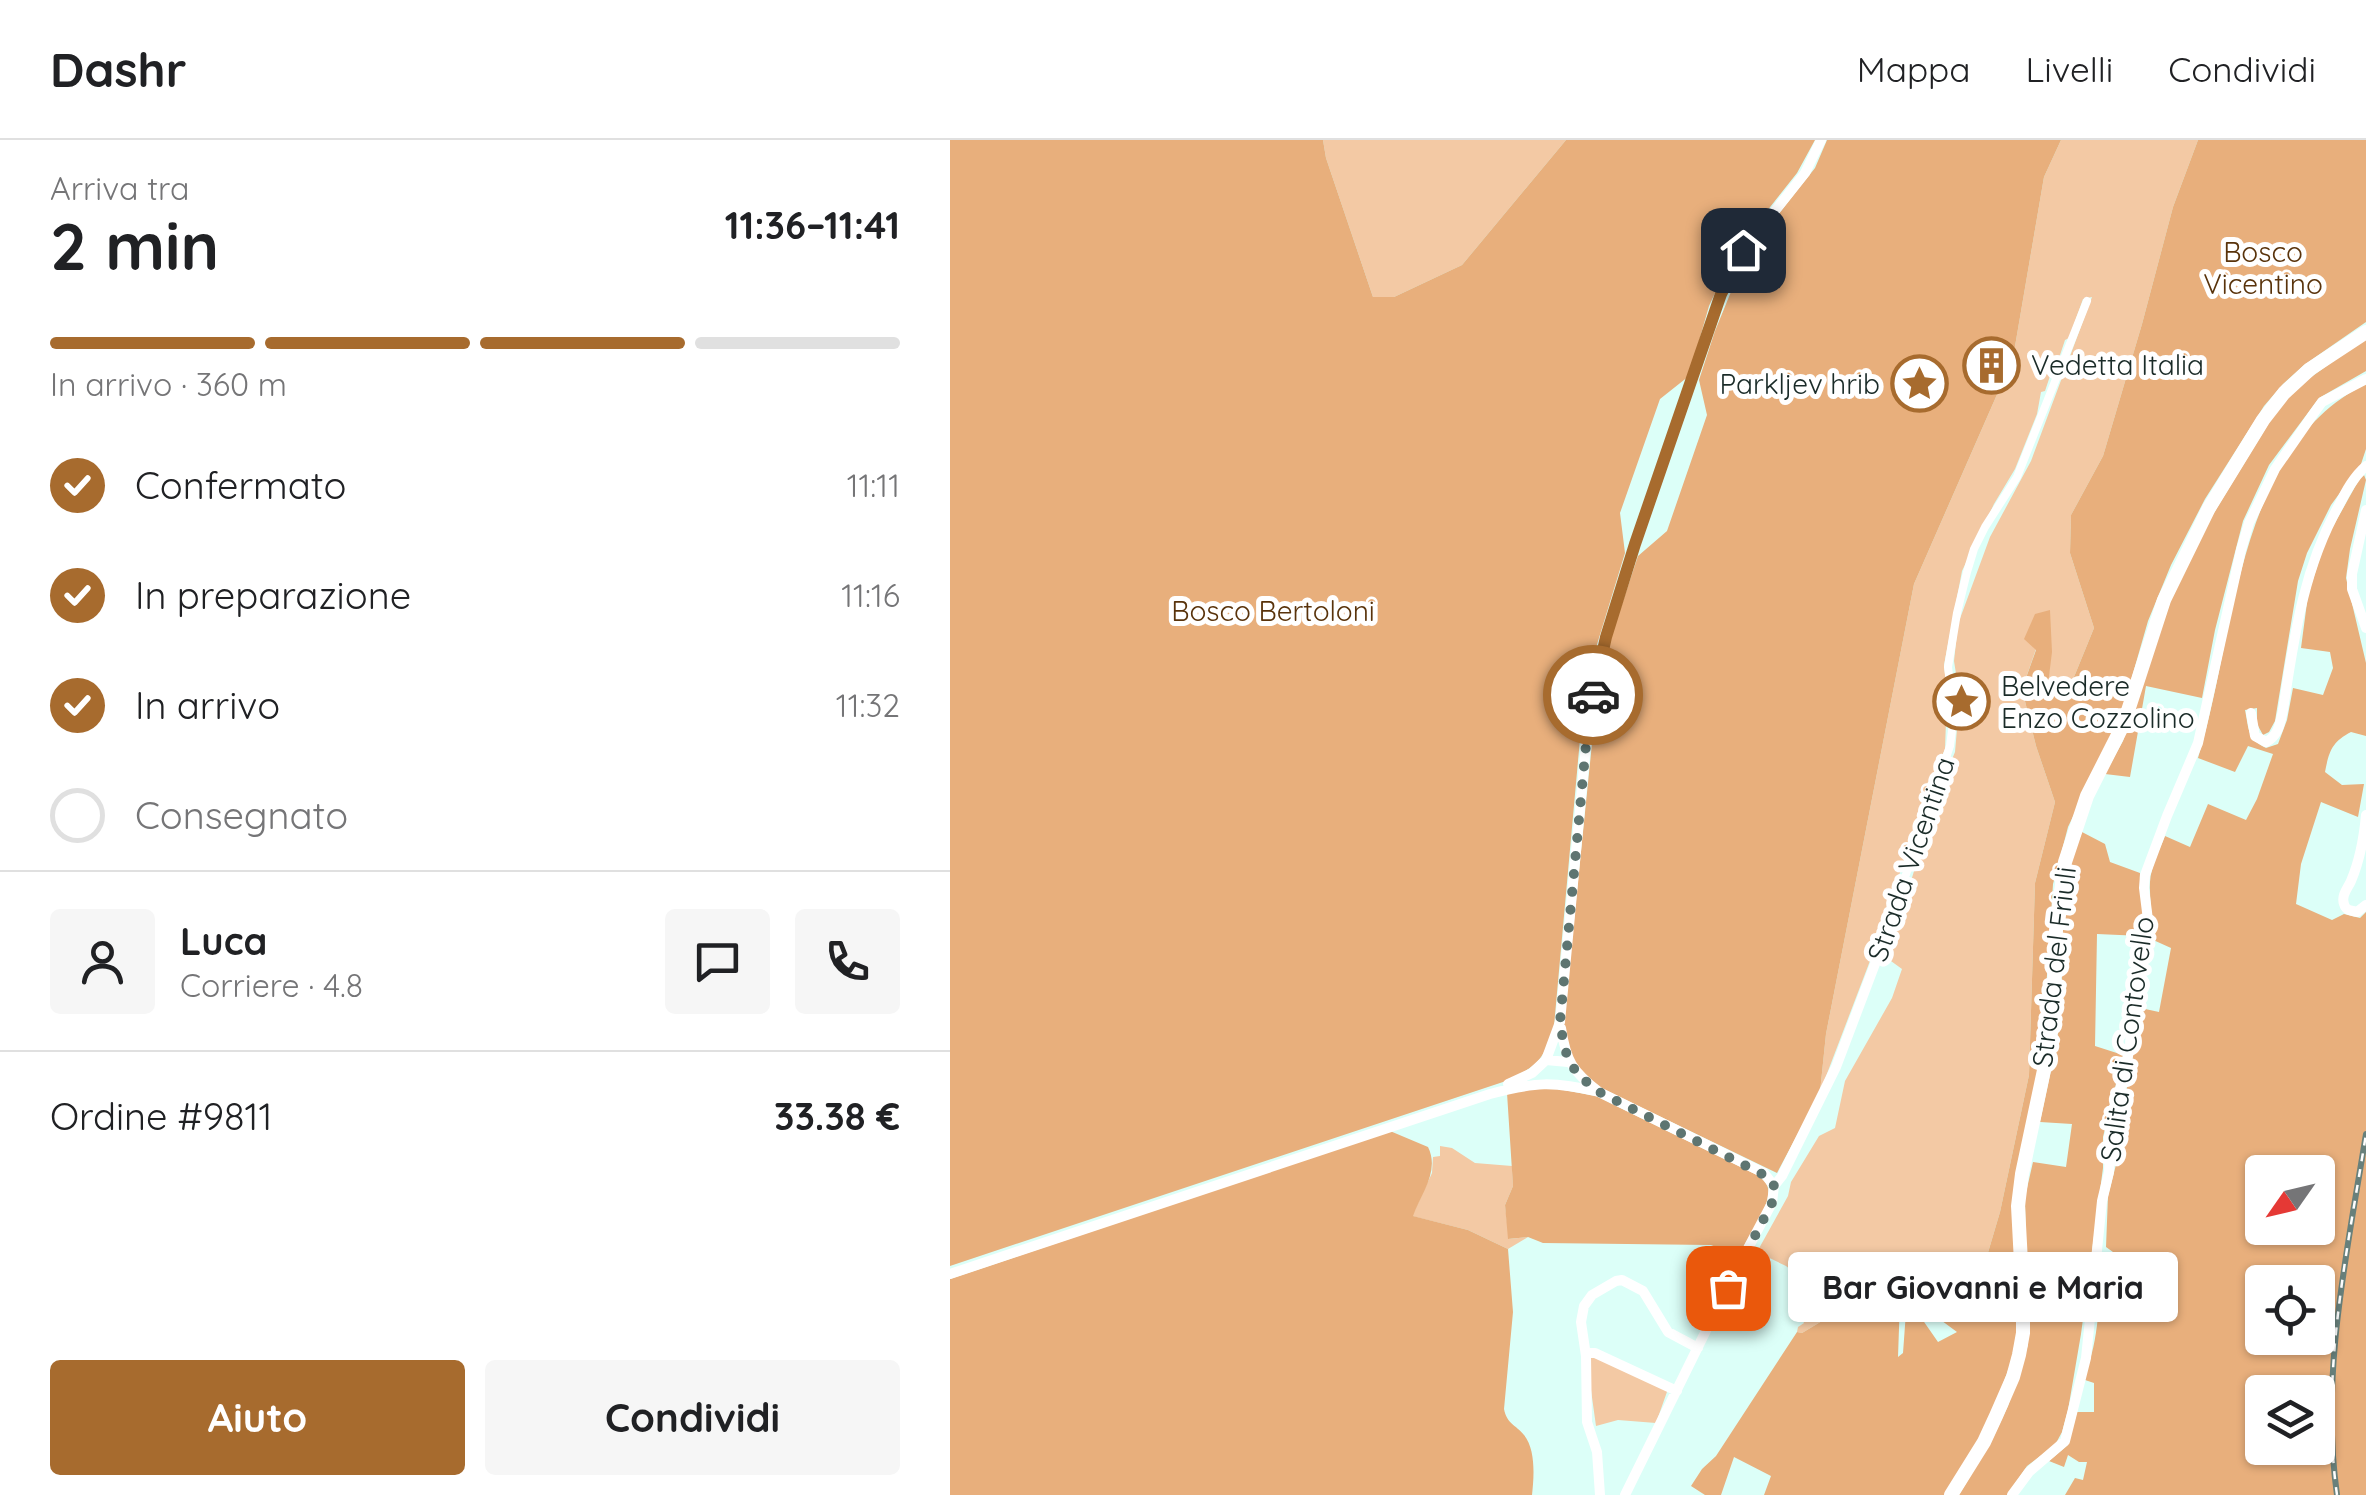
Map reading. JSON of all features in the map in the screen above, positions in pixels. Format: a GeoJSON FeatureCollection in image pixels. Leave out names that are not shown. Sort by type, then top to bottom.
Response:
{"type":"FeatureCollection","features":[{"type":"Feature","properties":{"kind":"main road","name":"Strada del Friuli"},"geometry":{"type":"LineString","coordinates":[[1951,1495],[1996,1416],[2019,1354],[2023,1312],[2018,1228],[2022,1174],[2053,1018],[2056,930],[2065,862],[2087,796],[2124,723],[2164,600],[2209,508],[2284,393],[2310,368],[2366,332]]}},
{"type":"Feature","properties":{"kind":"street"},"geometry":{"type":"LineString","coordinates":[[1490,1094],[1532,1073],[1546,1060],[1560,1022],[1596,674],[1635,544],[1721,294],[1743,250],[1805,173],[1820,140]]}},
{"type":"Feature","properties":{"kind":"street","name":"Strada Vicentina"},"geometry":{"type":"LineString","coordinates":[[1626,1495],[1836,1066],[1950,746],[1954,715],[1948,667],[1960,598],[1974,549],[2017,477],[2087,301]]}},
{"type":"Feature","properties":{"kind":"street","name":"Salita di Contovello"},"geometry":{"type":"LineString","coordinates":[[2012,1495],[2029,1472],[2065,1441],[2084,1366],[2111,1129],[2130,1047],[2135,974],[2147,936],[2145,876],[2198,743],[2245,536],[2275,469],[2322,402],[2366,379]]}},
{"type":"Feature","properties":{"kind":"street"},"geometry":{"type":"LineString","coordinates":[[2251,712],[2255,736],[2266,742],[2271,740],[2279,727],[2316,549],[2345,493],[2366,466]]}},
{"type":"Feature","properties":{"kind":"street"},"geometry":{"type":"LineString","coordinates":[[2366,510],[2352,589],[2366,628]]}},
{"type":"Feature","properties":{"kind":"street"},"geometry":{"type":"LineString","coordinates":[[2366,816],[2353,876],[2342,897],[2346,909],[2351,911],[2357,912],[2366,905]]}},
{"type":"Feature","properties":{"kind":"street"},"geometry":{"type":"LineString","coordinates":[[1560,1022],[1568,1062],[1599,1092],[1764,1173],[1774,1186]]}},
{"type":"Feature","properties":{"kind":"street"},"geometry":{"type":"LineString","coordinates":[[1546,1060],[1568,1062]]}},
{"type":"Feature","properties":{"kind":"street"},"geometry":{"type":"LineString","coordinates":[[1546,1060],[1555,1083]]}},
{"type":"Feature","properties":{"kind":"street"},"geometry":{"type":"LineString","coordinates":[[1555,1083],[1568,1062]]}},
{"type":"Feature","properties":{"kind":"street"},"geometry":{"type":"LineString","coordinates":[[950,1274],[1490,1094],[1555,1083],[1599,1092]]}},
{"type":"Feature","properties":{"kind":"street"},"geometry":{"type":"LineString","coordinates":[[1600,1495],[1597,1452],[1587,1422],[1581,1322],[1584,1306],[1602,1288],[1622,1280],[1643,1291],[1668,1332],[1698,1348]]}},
{"type":"Feature","properties":{"kind":"street"},"geometry":{"type":"LineString","coordinates":[[1586,1356],[1596,1353],[1677,1391]]}},
{"type":"Feature","properties":{"kind":"shaded area"},"geometry":{"type":"Polygon","coordinates":[[[1323,140],[1566,140],[1462,265],[1394,297],[1373,297],[1323,140]]]}},
{"type":"Feature","properties":{"kind":"shaded area"},"geometry":{"type":"Polygon","coordinates":[[[2061,140],[2198,140],[2173,207],[2103,456],[2071,515],[2070,553],[2094,628],[2065,699],[2047,693],[2051,652],[2036,649],[2022,689],[2055,802],[2035,883],[2029,1075],[2000,1212],[1979,1283],[1935,1301],[1938,1318],[1929,1296],[1910,1286],[1902,1299],[1877,1288],[1802,1333],[1797,1332],[1804,1323],[1800,1277],[1757,1252],[1788,1196],[1791,1182],[1819,1136],[1835,1128],[1845,1081],[1892,998],[1902,969],[1884,956],[1955,752],[1959,706],[1967,704],[1960,699],[1954,661],[1958,624],[1990,537],[2031,461],[2092,297],[2083,299],[2054,373],[2041,392],[2037,414],[2015,469],[1962,571],[1944,665],[1945,749],[1820,1092],[1826,1034],[1914,584],[2013,358],[2044,177],[2061,140]]]}},
{"type":"Feature","properties":{"kind":"shaded area"},"geometry":{"type":"Polygon","coordinates":[[[1440,1146],[1452,1148],[1475,1163],[1512,1166],[1513,1186],[1505,1205],[1509,1239],[1528,1237],[1508,1249],[1468,1230],[1412,1216],[1432,1173],[1433,1157],[1440,1156],[1440,1146]]]}},
{"type":"Feature","properties":{"kind":"shaded area"},"geometry":{"type":"Polygon","coordinates":[[[1592,1356],[1668,1389],[1656,1423],[1618,1420],[1596,1426],[1590,1383],[1592,1356]]]}},
{"type":"Feature","properties":{"kind":"green space","name":"Bosco Bertoloni"},"geometry":{"type":"Polygon","coordinates":[[[950,140],[1323,140],[1373,297],[1394,297],[1462,265],[1566,140],[1815,140],[1797,173],[1733,254],[1709,306],[1689,376],[1660,399],[1620,513],[1625,553],[1591,664],[1581,728],[1554,1026],[1538,1061],[1506,1081],[950,1266],[950,140]]]}},
{"type":"Feature","properties":{"kind":"green space"},"geometry":{"type":"Polygon","coordinates":[[[1827,140],[2061,140],[2044,177],[2013,358],[1914,584],[1826,1034],[1820,1092],[1777,1173],[1601,1088],[1575,1066],[1563,1029],[1604,658],[1638,556],[1667,531],[1707,415],[1699,380],[1746,255],[1815,168],[1827,140]]]}},
{"type":"Feature","properties":{"kind":"green space","name":"Bosco Vicentino"},"geometry":{"type":"Polygon","coordinates":[[[2198,140],[2366,140],[2366,322],[2283,384],[2264,406],[2205,499],[2171,565],[2148,621],[2121,715],[2068,827],[2053,884],[2041,1066],[2018,1170],[2018,1329],[2010,1365],[1975,1447],[1944,1495],[1764,1495],[1771,1476],[1734,1457],[1721,1495],[1705,1495],[1691,1486],[1716,1456],[1797,1332],[1802,1333],[1877,1288],[1900,1299],[1898,1357],[1903,1353],[1906,1312],[1913,1306],[1938,1342],[1957,1332],[1938,1318],[1935,1301],[1979,1283],[2000,1212],[2029,1075],[2035,883],[2055,802],[2022,689],[2036,650],[2024,639],[2035,614],[2050,610],[2052,652],[2047,693],[2065,699],[2094,628],[2070,553],[2071,515],[2103,456],[2173,207],[2198,140]]]}},
{"type":"Feature","properties":{"kind":"green space"},"geometry":{"type":"Polygon","coordinates":[[[2366,338],[2366,371],[2319,398],[2269,465],[2243,521],[2202,698],[2146,686],[2130,777],[2105,774],[2123,741],[2171,600],[2209,521],[2286,395],[2366,338]]]}},
{"type":"Feature","properties":{"kind":"green space"},"geometry":{"type":"Polygon","coordinates":[[[2366,384],[2366,449],[2361,464],[2331,505],[2307,553],[2298,581],[2275,721],[2269,732],[2263,735],[2257,724],[2257,708],[2245,710],[2252,737],[2266,748],[2278,744],[2293,688],[2323,695],[2333,668],[2330,652],[2301,648],[2308,595],[2326,539],[2364,475],[2346,578],[2366,663],[2366,736],[2351,732],[2339,740],[2330,753],[2325,772],[2342,785],[2364,784],[2358,817],[2321,802],[2301,864],[2296,904],[2332,920],[2344,914],[2360,918],[2366,912],[2366,1495],[2065,1495],[2075,1478],[2083,1480],[2087,1462],[2068,1455],[2064,1467],[2049,1461],[2068,1445],[2077,1412],[2094,1412],[2094,1383],[2082,1379],[2095,1338],[2103,1263],[2111,1259],[2113,1252],[2106,1247],[2108,1196],[2118,1157],[2118,1125],[2136,1036],[2136,1007],[2159,1012],[2171,948],[2151,939],[2152,870],[2165,836],[2190,847],[2208,804],[2246,820],[2273,754],[2248,746],[2235,772],[2198,758],[2247,550],[2265,499],[2290,452],[2323,413],[2366,384]]]}},
{"type":"Feature","properties":{"kind":"green space"},"geometry":{"type":"Polygon","coordinates":[[[2082,832],[2105,844],[2110,862],[2140,873],[2143,920],[2142,936],[2097,934],[2095,1046],[2123,1055],[2103,1137],[2103,1168],[2068,1410],[2055,1445],[2027,1466],[2007,1495],[1959,1495],[2008,1406],[2028,1345],[2025,1197],[2033,1162],[2066,1167],[2072,1124],[2040,1122],[2057,1042],[2061,939],[2069,866],[2082,832]]]}},
{"type":"Feature","properties":{"kind":"green space"},"geometry":{"type":"Polygon","coordinates":[[[1532,1088],[1596,1096],[1763,1179],[1768,1188],[1766,1203],[1738,1256],[1711,1245],[1508,1239],[1505,1205],[1513,1186],[1507,1093],[1532,1088]]]}},
{"type":"Feature","properties":{"kind":"green space"},"geometry":{"type":"Polygon","coordinates":[[[1390,1131],[1428,1147],[1431,1156],[1431,1174],[1413,1216],[1468,1230],[1508,1249],[1513,1312],[1504,1409],[1531,1448],[1532,1495],[950,1495],[950,1279],[1390,1131]]]}},
{"type":"Feature","properties":{"kind":"railway"},"geometry":{"type":"LineString","coordinates":[[2337,1495],[2333,1450],[2334,1359],[2366,1134]]}},
{"type":"Feature","properties":{"kind":"way so far"},"geometry":{"type":"LineString","coordinates":[[1593,695],[1560,1022],[1564,1046],[1568,1062],[1599,1092],[1770,1178],[1775,1194],[1772,1203],[1728,1288]]}},
{"type":"Feature","properties":{"kind":"place","name":"Vedetta Italia"},"geometry":{"type":"Point","coordinates":[1992,365]}},
{"type":"Feature","properties":{"kind":"place","name":"Parkljev hrib"},"geometry":{"type":"Point","coordinates":[1919,384]}},
{"type":"Feature","properties":{"kind":"place","name":"Belvedere Enzo Cozzolino"},"geometry":{"type":"Point","coordinates":[1962,702]}},
{"type":"Feature","properties":{"kind":"place","name":"Bar Giovanni e Maria"},"geometry":{"type":"Point","coordinates":[1728,1288]}},
{"type":"Feature","properties":{"kind":"route"},"geometry":{"type":"LineString","coordinates":[[1593,695],[1606,637],[1635,544],[1721,294],[1743,250]]}}]}
